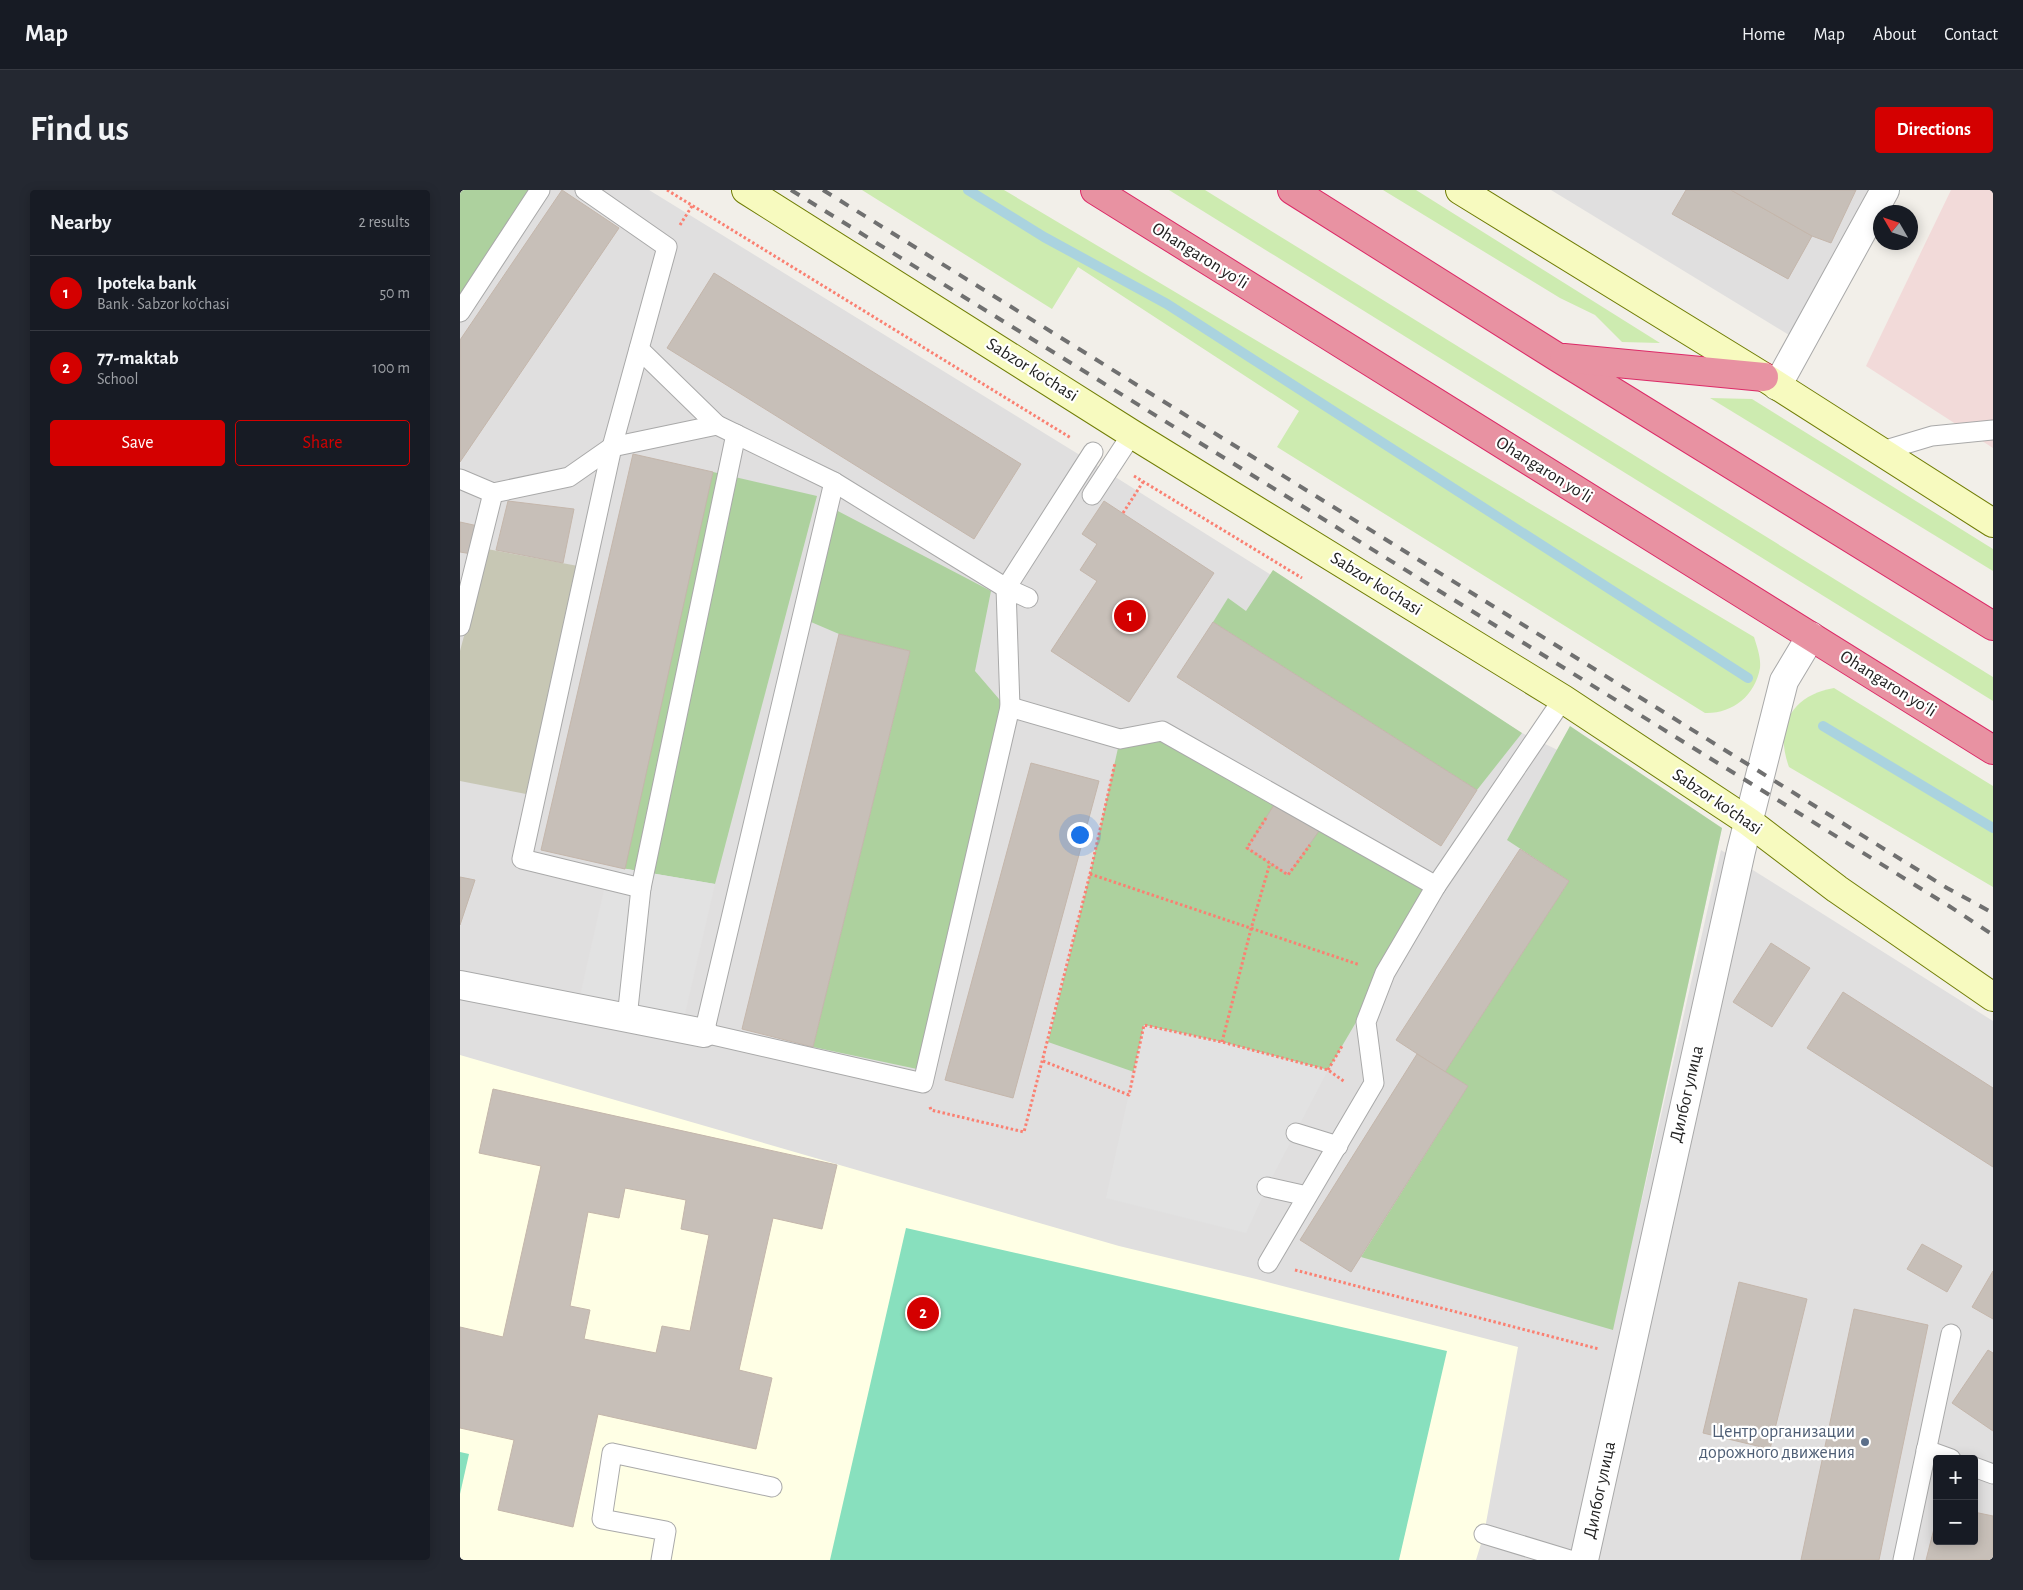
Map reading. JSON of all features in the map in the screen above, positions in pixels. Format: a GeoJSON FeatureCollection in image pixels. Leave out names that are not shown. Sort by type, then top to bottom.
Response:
{"type":"FeatureCollection","features":[{"type":"Feature","properties":{"kind":"highway","name":"Ohangaron yoʻli"},"geometry":{"type":"LineString","coordinates":[[1095,190],[1993,750]]}},
{"type":"Feature","properties":{"kind":"highway"},"geometry":{"type":"LineString","coordinates":[[1292,190],[1557,357],[1993,626]]}},
{"type":"Feature","properties":{"kind":"highway"},"geometry":{"type":"LineString","coordinates":[[1557,357],[1771,382]]}},
{"type":"Feature","properties":{"kind":"street","name":"Sabzor ko'chasi"},"geometry":{"type":"LineString","coordinates":[[746,190],[1132,434],[1563,699],[1748,822],[1837,889],[1993,997]]}},
{"type":"Feature","properties":{"kind":"street"},"geometry":{"type":"LineString","coordinates":[[1460,190],[1771,382],[1993,523]]}},
{"type":"Feature","properties":{"kind":"street"},"geometry":{"type":"LineString","coordinates":[[1771,382],[1884,190]]}},
{"type":"Feature","properties":{"kind":"street","name":"Дилбог улица"},"geometry":{"type":"LineString","coordinates":[[1584,1560],[1748,822],[1784,681],[1811,636]]}},
{"type":"Feature","properties":{"kind":"street"},"geometry":{"type":"LineString","coordinates":[[460,985],[704,1033]]}},
{"type":"Feature","properties":{"kind":"lane"},"geometry":{"type":"LineString","coordinates":[[460,312],[540,190]]}},
{"type":"Feature","properties":{"kind":"lane"},"geometry":{"type":"LineString","coordinates":[[585,190],[666,246],[612,447],[522,859],[641,888]]}},
{"type":"Feature","properties":{"kind":"lane"},"geometry":{"type":"LineString","coordinates":[[639,349],[717,424],[834,482],[1006,588],[1028,598]]}},
{"type":"Feature","properties":{"kind":"lane"},"geometry":{"type":"LineString","coordinates":[[460,479],[493,493],[569,477],[612,447],[717,424]]}},
{"type":"Feature","properties":{"kind":"lane"},"geometry":{"type":"LineString","coordinates":[[1882,452],[1932,436],[1993,430]]}},
{"type":"Feature","properties":{"kind":"lane"},"geometry":{"type":"LineString","coordinates":[[627,1018],[641,888],[736,434]]}},
{"type":"Feature","properties":{"kind":"lane"},"geometry":{"type":"LineString","coordinates":[[1092,495],[1132,434]]}},
{"type":"Feature","properties":{"kind":"lane"},"geometry":{"type":"LineString","coordinates":[[834,482],[704,1033],[923,1083],[1010,707],[1006,588],[1093,452]]}},
{"type":"Feature","properties":{"kind":"lane"},"geometry":{"type":"LineString","coordinates":[[460,626],[493,493]]}},
{"type":"Feature","properties":{"kind":"lane"},"geometry":{"type":"LineString","coordinates":[[1268,1263],[1374,1083],[1366,1022],[1385,974],[1436,886],[1563,699]]}},
{"type":"Feature","properties":{"kind":"lane"},"geometry":{"type":"LineString","coordinates":[[1010,707],[1120,738],[1162,731],[1436,886]]}},
{"type":"Feature","properties":{"kind":"lane"},"geometry":{"type":"LineString","coordinates":[[1296,1134],[1338,1146]]}},
{"type":"Feature","properties":{"kind":"lane"},"geometry":{"type":"LineString","coordinates":[[1268,1187],[1307,1196]]}},
{"type":"Feature","properties":{"kind":"lane"},"geometry":{"type":"LineString","coordinates":[[1902,1560],[1951,1334]]}},
{"type":"Feature","properties":{"kind":"lane"},"geometry":{"type":"LineString","coordinates":[[1926,1450],[1940,1455]]}},
{"type":"Feature","properties":{"kind":"lane"},"geometry":{"type":"LineString","coordinates":[[661,1560],[666,1531],[602,1519],[612,1453],[772,1488]]}},
{"type":"Feature","properties":{"kind":"lane"},"geometry":{"type":"LineString","coordinates":[[1978,1468],[1993,1474]]}},
{"type":"Feature","properties":{"kind":"lane"},"geometry":{"type":"LineString","coordinates":[[1484,1534],[1570,1560]]}},
{"type":"Feature","properties":{"kind":"path"},"geometry":{"type":"LineString","coordinates":[[667,190],[1093,452]]}},
{"type":"Feature","properties":{"kind":"path"},"geometry":{"type":"LineString","coordinates":[[1112,464],[1310,583]]}},
{"type":"Feature","properties":{"kind":"path"},"geometry":{"type":"LineString","coordinates":[[1123,514],[1143,482]]}},
{"type":"Feature","properties":{"kind":"path"},"geometry":{"type":"LineString","coordinates":[[923,1083],[931,1110],[1024,1132],[1090,874],[1120,738]]}},
{"type":"Feature","properties":{"kind":"path"},"geometry":{"type":"LineString","coordinates":[[1222,1042],[1270,863]]}},
{"type":"Feature","properties":{"kind":"path"},"geometry":{"type":"LineString","coordinates":[[1090,874],[1385,974]]}},
{"type":"Feature","properties":{"kind":"path"},"geometry":{"type":"LineString","coordinates":[[1043,1061],[1129,1095],[1144,1025],[1222,1042],[1328,1070],[1367,1097]]}},
{"type":"Feature","properties":{"kind":"path"},"geometry":{"type":"LineString","coordinates":[[1268,1263],[1629,1357]]}},
{"type":"Feature","properties":{"kind":"shaded area"},"geometry":{"type":"Polygon","coordinates":[[[460,190],[649,190],[1109,473],[1522,733],[1722,828],[1636,1226],[1721,850],[1993,1021],[1993,1560],[460,1560],[460,190]]]}},
{"type":"Feature","properties":{"kind":"shaded area"},"geometry":{"type":"Polygon","coordinates":[[[1551,190],[1894,190],[1886,205],[1873,205],[1873,231],[1812,349],[1551,190]]]}},
{"type":"Feature","properties":{"kind":"shaded area"},"geometry":{"type":"Polygon","coordinates":[[[1951,190],[1993,190],[1993,448],[1866,366],[1951,190]]]}},
{"type":"Feature","properties":{"kind":"shaded area"},"geometry":{"type":"Polygon","coordinates":[[[487,549],[578,566],[526,794],[460,781],[460,651],[487,549]]]}},
{"type":"Feature","properties":{"kind":"shaded area"},"geometry":{"type":"Polygon","coordinates":[[[621,868],[715,884],[684,1018],[580,996],[604,890],[621,868]]]}},
{"type":"Feature","properties":{"kind":"shaded area"},"geometry":{"type":"Polygon","coordinates":[[[1144,1025],[1222,1042],[1328,1070],[1267,1187],[1246,1233],[1106,1198],[1144,1025]]]}},
{"type":"Feature","properties":{"kind":"shaded area"},"geometry":{"type":"Polygon","coordinates":[[[460,1055],[1119,1246],[1256,1279],[1518,1347],[1484,1534],[1476,1560],[460,1560],[460,1055]]]}},
{"type":"Feature","properties":{"kind":"green space"},"geometry":{"type":"Polygon","coordinates":[[[460,190],[540,190],[460,312],[460,190]]]}},
{"type":"Feature","properties":{"kind":"green space"},"geometry":{"type":"Polygon","coordinates":[[[862,190],[1004,190],[1754,637],[1760,668],[1753,687],[1748,695],[1733,707],[1715,713],[1705,713],[1277,447],[1299,411],[1078,267],[1052,309],[862,190]]]}},
{"type":"Feature","properties":{"kind":"green space"},"geometry":{"type":"Polygon","coordinates":[[[1169,190],[1205,190],[1993,677],[1993,701],[1169,190]]]}},
{"type":"Feature","properties":{"kind":"green space"},"geometry":{"type":"Polygon","coordinates":[[[1383,190],[1416,190],[1660,343],[1622,342],[1595,315],[1560,298],[1383,190]]]}},
{"type":"Feature","properties":{"kind":"green space"},"geometry":{"type":"Polygon","coordinates":[[[1710,398],[1752,399],[1993,549],[1993,571],[1710,398]]]}},
{"type":"Feature","properties":{"kind":"green space"},"geometry":{"type":"Polygon","coordinates":[[[713,472],[817,496],[715,884],[621,868],[713,472]]]}},
{"type":"Feature","properties":{"kind":"green space"},"geometry":{"type":"Polygon","coordinates":[[[834,509],[991,591],[975,671],[1005,706],[917,1069],[813,1047],[910,651],[839,634],[811,622],[834,509]]]}},
{"type":"Feature","properties":{"kind":"green space"},"geometry":{"type":"Polygon","coordinates":[[[1273,570],[1522,733],[1477,790],[1213,622],[1228,598],[1246,611],[1273,570]]]}},
{"type":"Feature","properties":{"kind":"green space"},"geometry":{"type":"Polygon","coordinates":[[[1834,688],[1993,786],[1993,887],[1789,767],[1784,739],[1790,715],[1807,698],[1834,688]]]}},
{"type":"Feature","properties":{"kind":"green space"},"geometry":{"type":"Polygon","coordinates":[[[1570,726],[1722,828],[1613,1330],[1361,1257],[1468,1086],[1445,1072],[1569,881],[1507,840],[1570,726]]]}},
{"type":"Feature","properties":{"kind":"green space"},"geometry":{"type":"Polygon","coordinates":[[[1162,731],[1274,805],[1319,831],[1436,886],[1328,1070],[1222,1042],[1144,1025],[1134,1072],[1048,1042],[1090,874],[1120,739],[1162,731]]]}},
{"type":"Feature","properties":{"kind":"green space"},"geometry":{"type":"Polygon","coordinates":[[[906,1228],[1447,1351],[1399,1560],[830,1560],[906,1228]]]}},
{"type":"Feature","properties":{"kind":"green space"},"geometry":{"type":"Polygon","coordinates":[[[460,1452],[469,1454],[460,1494],[460,1452]]]}},
{"type":"Feature","properties":{"kind":"building"},"geometry":{"type":"Polygon","coordinates":[[[562,190],[619,228],[460,462],[460,340],[562,190]]]}},
{"type":"Feature","properties":{"kind":"building"},"geometry":{"type":"Polygon","coordinates":[[[1686,190],[1731,190],[1812,236],[1788,279],[1672,214],[1686,190]]]}},
{"type":"Feature","properties":{"kind":"building"},"geometry":{"type":"Polygon","coordinates":[[[1731,190],[1856,190],[1831,243],[1812,236],[1731,190]]]}},
{"type":"Feature","properties":{"kind":"building"},"geometry":{"type":"Polygon","coordinates":[[[714,273],[1021,464],[974,539],[667,348],[714,273]]]}},
{"type":"Feature","properties":{"kind":"building"},"geometry":{"type":"Polygon","coordinates":[[[633,454],[713,472],[625,869],[541,850],[633,454]]]}},
{"type":"Feature","properties":{"kind":"building"},"geometry":{"type":"Polygon","coordinates":[[[508,501],[574,509],[563,563],[496,550],[508,501]]]}},
{"type":"Feature","properties":{"kind":"building"},"geometry":{"type":"Polygon","coordinates":[[[1104,501],[1214,573],[1129,702],[1051,651],[1097,581],[1080,570],[1097,544],[1082,534],[1104,501]]]}},
{"type":"Feature","properties":{"kind":"building"},"geometry":{"type":"Polygon","coordinates":[[[460,522],[478,526],[472,554],[460,552],[460,522]]]}},
{"type":"Feature","properties":{"kind":"building"},"geometry":{"type":"Polygon","coordinates":[[[1213,622],[1477,790],[1441,846],[1177,677],[1213,622]]]}},
{"type":"Feature","properties":{"kind":"building"},"geometry":{"type":"Polygon","coordinates":[[[839,634],[910,651],[813,1047],[742,1029],[839,634]]]}},
{"type":"Feature","properties":{"kind":"building"},"geometry":{"type":"Polygon","coordinates":[[[1031,763],[1099,781],[1013,1098],[945,1080],[1031,763]]]}},
{"type":"Feature","properties":{"kind":"building"},"geometry":{"type":"Polygon","coordinates":[[[1274,805],[1319,831],[1288,875],[1247,848],[1274,805]]]}},
{"type":"Feature","properties":{"kind":"building"},"geometry":{"type":"Polygon","coordinates":[[[1520,849],[1569,881],[1445,1072],[1396,1040],[1520,849]]]}},
{"type":"Feature","properties":{"kind":"building"},"geometry":{"type":"Polygon","coordinates":[[[460,877],[475,880],[460,925],[460,877]]]}},
{"type":"Feature","properties":{"kind":"building"},"geometry":{"type":"Polygon","coordinates":[[[1771,943],[1810,968],[1772,1027],[1733,1002],[1771,943]]]}},
{"type":"Feature","properties":{"kind":"building"},"geometry":{"type":"Polygon","coordinates":[[[1843,992],[1993,1088],[1993,1167],[1807,1048],[1843,992]]]}},
{"type":"Feature","properties":{"kind":"building"},"geometry":{"type":"Polygon","coordinates":[[[1417,1054],[1468,1086],[1351,1272],[1300,1240],[1417,1054]]]}},
{"type":"Feature","properties":{"kind":"building"},"geometry":{"type":"Polygon","coordinates":[[[493,1089],[837,1165],[822,1229],[773,1218],[739,1370],[772,1378],[756,1449],[598,1414],[573,1527],[498,1510],[514,1440],[460,1428],[460,1327],[503,1337],[541,1166],[479,1153],[493,1089]],[[625,1188],[619,1218],[588,1212],[570,1306],[590,1310],[584,1339],[656,1353],[662,1326],[690,1331],[709,1235],[681,1229],[686,1200],[625,1188]]]}},
{"type":"Feature","properties":{"kind":"building"},"geometry":{"type":"Polygon","coordinates":[[[1922,1244],[1962,1266],[1947,1292],[1907,1269],[1922,1244]]]}},
{"type":"Feature","properties":{"kind":"building"},"geometry":{"type":"Polygon","coordinates":[[[1993,1271],[1993,1319],[1972,1307],[1993,1271]]]}},
{"type":"Feature","properties":{"kind":"building"},"geometry":{"type":"Polygon","coordinates":[[[1739,1282],[1807,1299],[1770,1449],[1703,1433],[1739,1282]]]}},
{"type":"Feature","properties":{"kind":"building","name":"Центр организации дорожного движения"},"geometry":{"type":"Polygon","coordinates":[[[1854,1309],[1928,1325],[1879,1560],[1801,1560],[1854,1309]]]}},
{"type":"Feature","properties":{"kind":"building"},"geometry":{"type":"Polygon","coordinates":[[[1988,1350],[1993,1353],[1993,1431],[1952,1403],[1988,1350]]]}},
{"type":"Feature","properties":{"kind":"building"},"geometry":{"type":"Polygon","coordinates":[[[1978,1513],[1993,1516],[1993,1560],[1926,1560],[1933,1533],[1933,1545],[1978,1545],[1978,1513]]]}},
{"type":"Feature","properties":{"kind":"waterway"},"geometry":{"type":"LineString","coordinates":[[968,190],[1044,237],[1167,304],[1748,678]]}},
{"type":"Feature","properties":{"kind":"waterway"},"geometry":{"type":"LineString","coordinates":[[1823,726],[1993,828]]}},
{"type":"Feature","properties":{"kind":"railway"},"geometry":{"type":"LineString","coordinates":[[791,190],[1993,935]]}},
{"type":"Feature","properties":{"kind":"railway"},"geometry":{"type":"LineString","coordinates":[[823,190],[1947,888],[1993,913]]}},
{"type":"Feature","properties":{"kind":"place","name":"Ipoteka bank"},"geometry":{"type":"Point","coordinates":[1130,616]}},
{"type":"Feature","properties":{"kind":"place","name":"77-maktab"},"geometry":{"type":"Point","coordinates":[923,1313]}},
{"type":"Feature","properties":{"kind":"place","name":"Центр организации дорожного движения"},"geometry":{"type":"Point","coordinates":[1865,1442]}}]}
